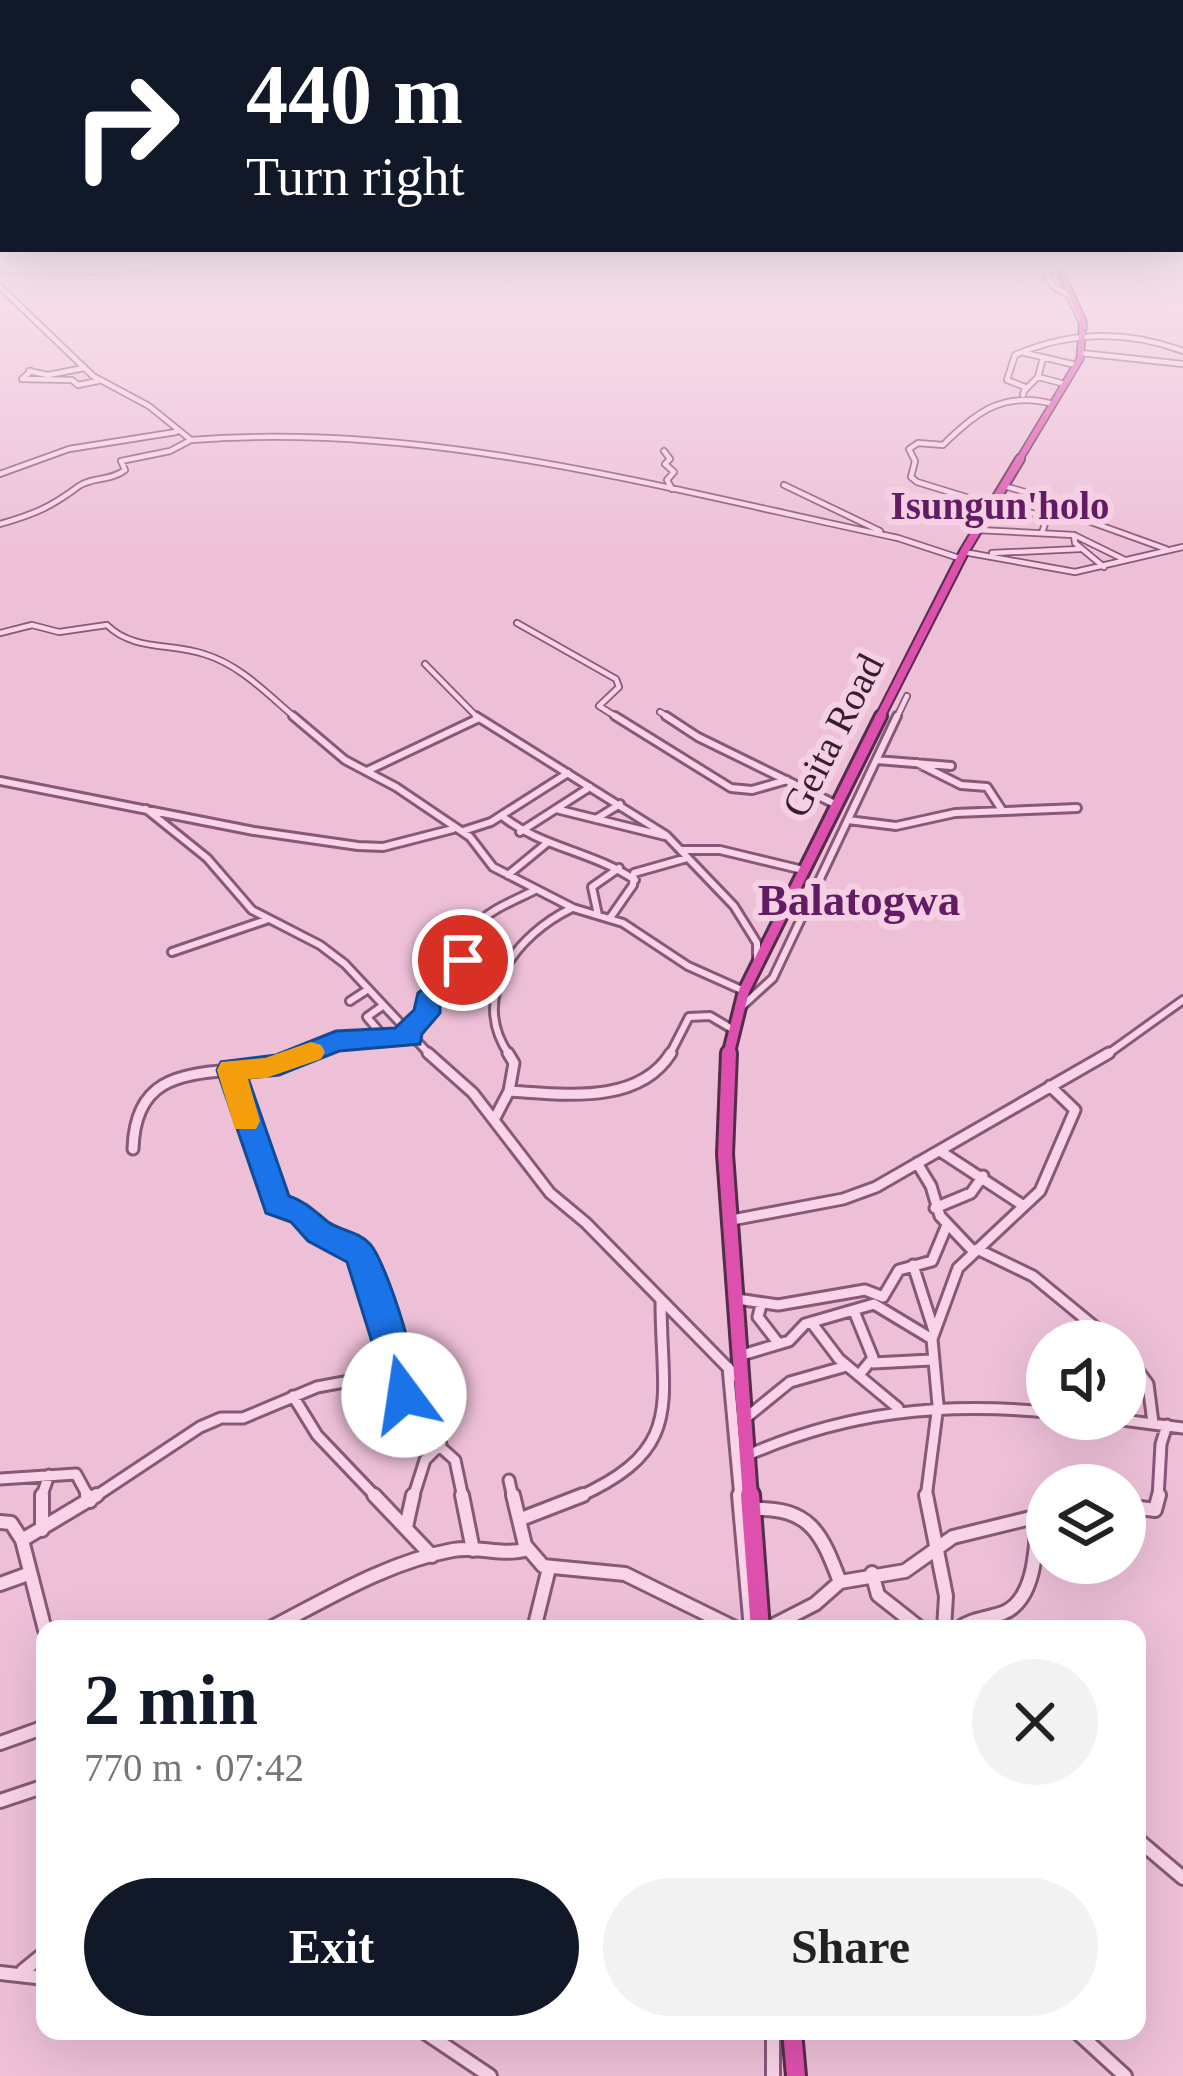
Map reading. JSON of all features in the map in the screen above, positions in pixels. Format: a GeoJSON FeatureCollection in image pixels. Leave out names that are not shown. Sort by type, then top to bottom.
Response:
{"type":"FeatureCollection","features":[{"type":"Feature","properties":{"kind":"highway","name":"Geita Road"},"geometry":{"type":"LineString","coordinates":[[762,1620],[725,1154],[736,1011],[963,555],[1078,361]]}},
{"type":"Feature","properties":{"kind":"highway"},"geometry":{"type":"LineString","coordinates":[[793,2040],[796,2076]]}},
{"type":"Feature","properties":{"kind":"street"},"geometry":{"type":"LineString","coordinates":[[75,361],[100,381],[149,406],[190,440]]}},
{"type":"Feature","properties":{"kind":"street"},"geometry":{"type":"LineString","coordinates":[[1015,361],[1007,380],[1053,404]]}},
{"type":"Feature","properties":{"kind":"street"},"geometry":{"type":"LineString","coordinates":[[1042,533],[1049,519],[1027,508],[993,504],[917,482],[911,473],[914,456],[908,449],[918,443],[943,445],[979,411],[1024,392],[1038,377],[1043,361]]}},
{"type":"Feature","properties":{"kind":"street"},"geometry":{"type":"LineString","coordinates":[[1118,361],[1183,364]]}},
{"type":"Feature","properties":{"kind":"street"},"geometry":{"type":"LineString","coordinates":[[82,368],[48,375],[29,371],[22,379],[73,380],[79,385],[100,381]]}},
{"type":"Feature","properties":{"kind":"street"},"geometry":{"type":"LineString","coordinates":[[52,381],[82,368]]}},
{"type":"Feature","properties":{"kind":"street"},"geometry":{"type":"LineString","coordinates":[[1038,377],[1065,384]]}},
{"type":"Feature","properties":{"kind":"street"},"geometry":{"type":"LineString","coordinates":[[0,474],[69,449],[177,432]]}},
{"type":"Feature","properties":{"kind":"street"},"geometry":{"type":"LineString","coordinates":[[0,524],[54,507],[88,482],[121,475],[125,470],[121,461],[172,450],[190,440],[278,433],[449,447],[545,461],[963,555],[988,555],[1067,572],[1169,549]]}},
{"type":"Feature","properties":{"kind":"street"},"geometry":{"type":"LineString","coordinates":[[664,451],[670,459],[664,464],[674,472],[667,479],[672,488]]}},
{"type":"Feature","properties":{"kind":"street"},"geometry":{"type":"LineString","coordinates":[[784,485],[898,538]]}},
{"type":"Feature","properties":{"kind":"street"},"geometry":{"type":"LineString","coordinates":[[1004,486],[1075,506],[1095,517],[1093,523],[1183,550]]}},
{"type":"Feature","properties":{"kind":"street"},"geometry":{"type":"LineString","coordinates":[[977,530],[1074,535],[1127,560]]}},
{"type":"Feature","properties":{"kind":"street"},"geometry":{"type":"LineString","coordinates":[[1004,551],[1015,542],[1011,533]]}},
{"type":"Feature","properties":{"kind":"street"},"geometry":{"type":"LineString","coordinates":[[1074,535],[1080,549],[1104,567]]}},
{"type":"Feature","properties":{"kind":"street"},"geometry":{"type":"LineString","coordinates":[[988,555],[1080,549]]}},
{"type":"Feature","properties":{"kind":"street"},"geometry":{"type":"LineString","coordinates":[[517,623],[616,679],[619,687],[599,706],[730,788],[752,790],[787,780]]}},
{"type":"Feature","properties":{"kind":"street"},"geometry":{"type":"LineString","coordinates":[[0,633],[30,626],[48,626],[59,632],[110,626],[125,640],[205,654],[246,675],[365,772],[475,840],[487,863],[573,908],[639,931],[688,966],[744,991]]}},
{"type":"Feature","properties":{"kind":"street"},"geometry":{"type":"LineString","coordinates":[[425,664],[478,719],[667,836],[748,926],[758,943],[758,961]]}},
{"type":"Feature","properties":{"kind":"street"},"geometry":{"type":"LineString","coordinates":[[736,1011],[773,977],[908,696]]}},
{"type":"Feature","properties":{"kind":"street"},"geometry":{"type":"LineString","coordinates":[[660,712],[698,737],[837,805]]}},
{"type":"Feature","properties":{"kind":"street"},"geometry":{"type":"LineString","coordinates":[[365,772],[446,730],[478,719]]}},
{"type":"Feature","properties":{"kind":"street"},"geometry":{"type":"LineString","coordinates":[[877,760],[951,766]]}},
{"type":"Feature","properties":{"kind":"street"},"geometry":{"type":"LineString","coordinates":[[916,763],[961,785],[987,787],[1002,810]]}},
{"type":"Feature","properties":{"kind":"street"},"geometry":{"type":"LineString","coordinates":[[0,781],[370,847],[491,825],[521,799],[570,772]]}},
{"type":"Feature","properties":{"kind":"street"},"geometry":{"type":"LineString","coordinates":[[520,832],[591,787]]}},
{"type":"Feature","properties":{"kind":"street"},"geometry":{"type":"LineString","coordinates":[[593,820],[620,804]]}},
{"type":"Feature","properties":{"kind":"street"},"geometry":{"type":"LineString","coordinates":[[848,820],[896,826],[955,813],[1077,808]]}},
{"type":"Feature","properties":{"kind":"street"},"geometry":{"type":"LineString","coordinates":[[146,809],[197,849],[253,910],[320,945],[367,990],[408,1036],[459,1079],[550,1193],[728,1364],[745,1388]]}},
{"type":"Feature","properties":{"kind":"street"},"geometry":{"type":"LineString","coordinates":[[556,809],[667,836]]}},
{"type":"Feature","properties":{"kind":"street"},"geometry":{"type":"LineString","coordinates":[[502,816],[520,832],[620,868],[635,880]]}},
{"type":"Feature","properties":{"kind":"street"},"geometry":{"type":"LineString","coordinates":[[508,875],[549,842]]}},
{"type":"Feature","properties":{"kind":"street"},"geometry":{"type":"LineString","coordinates":[[680,850],[720,850],[803,870]]}},
{"type":"Feature","properties":{"kind":"street"},"geometry":{"type":"LineString","coordinates":[[610,918],[635,880],[634,873],[687,858]]}},
{"type":"Feature","properties":{"kind":"street"},"geometry":{"type":"LineString","coordinates":[[598,915],[592,887],[620,868]]}},
{"type":"Feature","properties":{"kind":"street"},"geometry":{"type":"LineString","coordinates":[[133,1149],[131,1128],[140,1106],[159,1084],[178,1076],[279,1065],[336,1041],[408,1036],[428,1011],[427,1000],[441,991],[465,957],[477,923],[536,890]]}},
{"type":"Feature","properties":{"kind":"street"},"geometry":{"type":"LineString","coordinates":[[495,1119],[509,1091],[514,1063],[494,1029],[496,978],[529,936],[552,916],[573,908]]}},
{"type":"Feature","properties":{"kind":"street"},"geometry":{"type":"LineString","coordinates":[[172,952],[268,920]]}},
{"type":"Feature","properties":{"kind":"street"},"geometry":{"type":"LineString","coordinates":[[465,957],[496,978]]}},
{"type":"Feature","properties":{"kind":"street"},"geometry":{"type":"LineString","coordinates":[[350,1001],[367,990]]}},
{"type":"Feature","properties":{"kind":"street"},"geometry":{"type":"LineString","coordinates":[[732,1220],[861,1193],[1104,1057],[1183,1000]]}},
{"type":"Feature","properties":{"kind":"street"},"geometry":{"type":"LineString","coordinates":[[382,1006],[367,1017],[385,1038]]}},
{"type":"Feature","properties":{"kind":"street"},"geometry":{"type":"LineString","coordinates":[[509,1091],[569,1093],[637,1083],[665,1063],[689,1016],[710,1016],[732,1029]]}},
{"type":"Feature","properties":{"kind":"street"},"geometry":{"type":"LineString","coordinates":[[231,1070],[277,1204],[302,1213],[319,1232],[360,1254],[400,1367],[409,1419],[454,1460],[473,1550]]}},
{"type":"Feature","properties":{"kind":"street"},"geometry":{"type":"LineString","coordinates":[[945,1620],[946,1596],[925,1506],[938,1406],[931,1360],[933,1336],[955,1275],[1040,1191],[1075,1110],[1050,1086]]}},
{"type":"Feature","properties":{"kind":"street"},"geometry":{"type":"LineString","coordinates":[[938,1151],[1024,1206]]}},
{"type":"Feature","properties":{"kind":"street"},"geometry":{"type":"LineString","coordinates":[[917,1163],[946,1225],[975,1251],[1033,1276],[1086,1320]]}},
{"type":"Feature","properties":{"kind":"street"},"geometry":{"type":"LineString","coordinates":[[935,1208],[971,1192],[983,1177]]}},
{"type":"Feature","properties":{"kind":"street"},"geometry":{"type":"LineString","coordinates":[[742,1355],[779,1344],[811,1322],[880,1301],[895,1274],[932,1261],[946,1225]]}},
{"type":"Feature","properties":{"kind":"street"},"geometry":{"type":"LineString","coordinates":[[913,1264],[933,1336]]}},
{"type":"Feature","properties":{"kind":"street"},"geometry":{"type":"LineString","coordinates":[[737,1299],[761,1305],[874,1290],[880,1301],[933,1336]]}},
{"type":"Feature","properties":{"kind":"street"},"geometry":{"type":"LineString","coordinates":[[521,1519],[584,1496],[640,1456],[660,1432],[664,1397],[661,1300]]}},
{"type":"Feature","properties":{"kind":"street"},"geometry":{"type":"LineString","coordinates":[[761,1305],[758,1317],[779,1344]]}},
{"type":"Feature","properties":{"kind":"street"},"geometry":{"type":"LineString","coordinates":[[854,1311],[873,1363]]}},
{"type":"Feature","properties":{"kind":"street"},"geometry":{"type":"LineString","coordinates":[[811,1322],[828,1351],[898,1408]]}},
{"type":"Feature","properties":{"kind":"street"},"geometry":{"type":"LineString","coordinates":[[22,1540],[90,1501],[174,1440],[221,1418],[243,1418],[292,1396],[355,1380],[367,1369],[386,1333]]}},
{"type":"Feature","properties":{"kind":"street"},"geometry":{"type":"LineString","coordinates":[[859,1375],[873,1363],[931,1360]]}},
{"type":"Feature","properties":{"kind":"street"},"geometry":{"type":"LineString","coordinates":[[728,1364],[750,1620]]}},
{"type":"Feature","properties":{"kind":"street"},"geometry":{"type":"LineString","coordinates":[[746,1418],[790,1382],[844,1366]]}},
{"type":"Feature","properties":{"kind":"street"},"geometry":{"type":"LineString","coordinates":[[1146,1377],[1154,1396],[1153,1424]]}},
{"type":"Feature","properties":{"kind":"street"},"geometry":{"type":"LineString","coordinates":[[292,1396],[317,1435],[432,1556]]}},
{"type":"Feature","properties":{"kind":"street"},"geometry":{"type":"LineString","coordinates":[[748,1455],[803,1431],[898,1408],[1026,1411]]}},
{"type":"Feature","properties":{"kind":"street"},"geometry":{"type":"LineString","coordinates":[[1146,1423],[1183,1429]]}},
{"type":"Feature","properties":{"kind":"street"},"geometry":{"type":"LineString","coordinates":[[1146,1509],[1158,1506],[1161,1444],[1168,1425]]}},
{"type":"Feature","properties":{"kind":"street"},"geometry":{"type":"LineString","coordinates":[[406,1527],[411,1490],[429,1452],[441,1444]]}},
{"type":"Feature","properties":{"kind":"street"},"geometry":{"type":"LineString","coordinates":[[0,1479],[76,1474],[90,1501]]}},
{"type":"Feature","properties":{"kind":"street"},"geometry":{"type":"LineString","coordinates":[[42,1530],[40,1502],[50,1475]]}},
{"type":"Feature","properties":{"kind":"street"},"geometry":{"type":"LineString","coordinates":[[509,1480],[527,1549],[537,1563],[566,1572],[605,1569],[627,1575],[719,1620]]}},
{"type":"Feature","properties":{"kind":"street"},"geometry":{"type":"LineString","coordinates":[[752,1509],[781,1508],[808,1520],[821,1534],[840,1582]]}},
{"type":"Feature","properties":{"kind":"street"},"geometry":{"type":"LineString","coordinates":[[779,1620],[828,1600],[840,1582],[905,1571],[934,1546],[1026,1520]]}},
{"type":"Feature","properties":{"kind":"street"},"geometry":{"type":"LineString","coordinates":[[0,1522],[11,1523],[22,1540],[42,1620]]}},
{"type":"Feature","properties":{"kind":"street"},"geometry":{"type":"LineString","coordinates":[[289,1620],[432,1556],[473,1550],[512,1554],[527,1549]]}},
{"type":"Feature","properties":{"kind":"street"},"geometry":{"type":"LineString","coordinates":[[536,1620],[549,1568]]}},
{"type":"Feature","properties":{"kind":"street"},"geometry":{"type":"LineString","coordinates":[[872,1573],[878,1595],[910,1620]]}},
{"type":"Feature","properties":{"kind":"street"},"geometry":{"type":"LineString","coordinates":[[0,1584],[28,1574]]}},
{"type":"Feature","properties":{"kind":"street"},"geometry":{"type":"LineString","coordinates":[[972,1620],[1014,1606],[1026,1579]]}},
{"type":"Feature","properties":{"kind":"street"},"geometry":{"type":"LineString","coordinates":[[0,1743],[36,1730]]}},
{"type":"Feature","properties":{"kind":"street"},"geometry":{"type":"LineString","coordinates":[[0,1801],[36,1789]]}},
{"type":"Feature","properties":{"kind":"street"},"geometry":{"type":"LineString","coordinates":[[1146,1846],[1183,1878]]}},
{"type":"Feature","properties":{"kind":"street"},"geometry":{"type":"LineString","coordinates":[[22,1972],[36,1960]]}},
{"type":"Feature","properties":{"kind":"street"},"geometry":{"type":"LineString","coordinates":[[0,1973],[36,1976]]}},
{"type":"Feature","properties":{"kind":"street"},"geometry":{"type":"LineString","coordinates":[[436,2040],[490,2076]]}},
{"type":"Feature","properties":{"kind":"street"},"geometry":{"type":"LineString","coordinates":[[773,2040],[773,2076]]}},
{"type":"Feature","properties":{"kind":"street"},"geometry":{"type":"LineString","coordinates":[[1086,2040],[1124,2076]]}},
{"type":"Feature","properties":{"kind":"slow traffic"},"geometry":{"type":"LineString","coordinates":[[246,1121],[231,1070],[266,1068],[311,1052]]}},
{"type":"Feature","properties":{"kind":"district","name":"Isungun'holo"},"geometry":{"type":"Point","coordinates":[1000,505]}},
{"type":"Feature","properties":{"kind":"district","name":"Balatogwa"},"geometry":{"type":"Point","coordinates":[859,899]}},
{"type":"Feature","properties":{"kind":"route"},"geometry":{"type":"LineString","coordinates":[[404,1395],[374,1283],[360,1254],[353,1246],[319,1232],[302,1213],[283,1210],[277,1204],[250,1137],[231,1070],[279,1065],[336,1041],[410,1037],[406,1034],[427,1013],[427,1000],[441,991],[463,960]]}}]}
